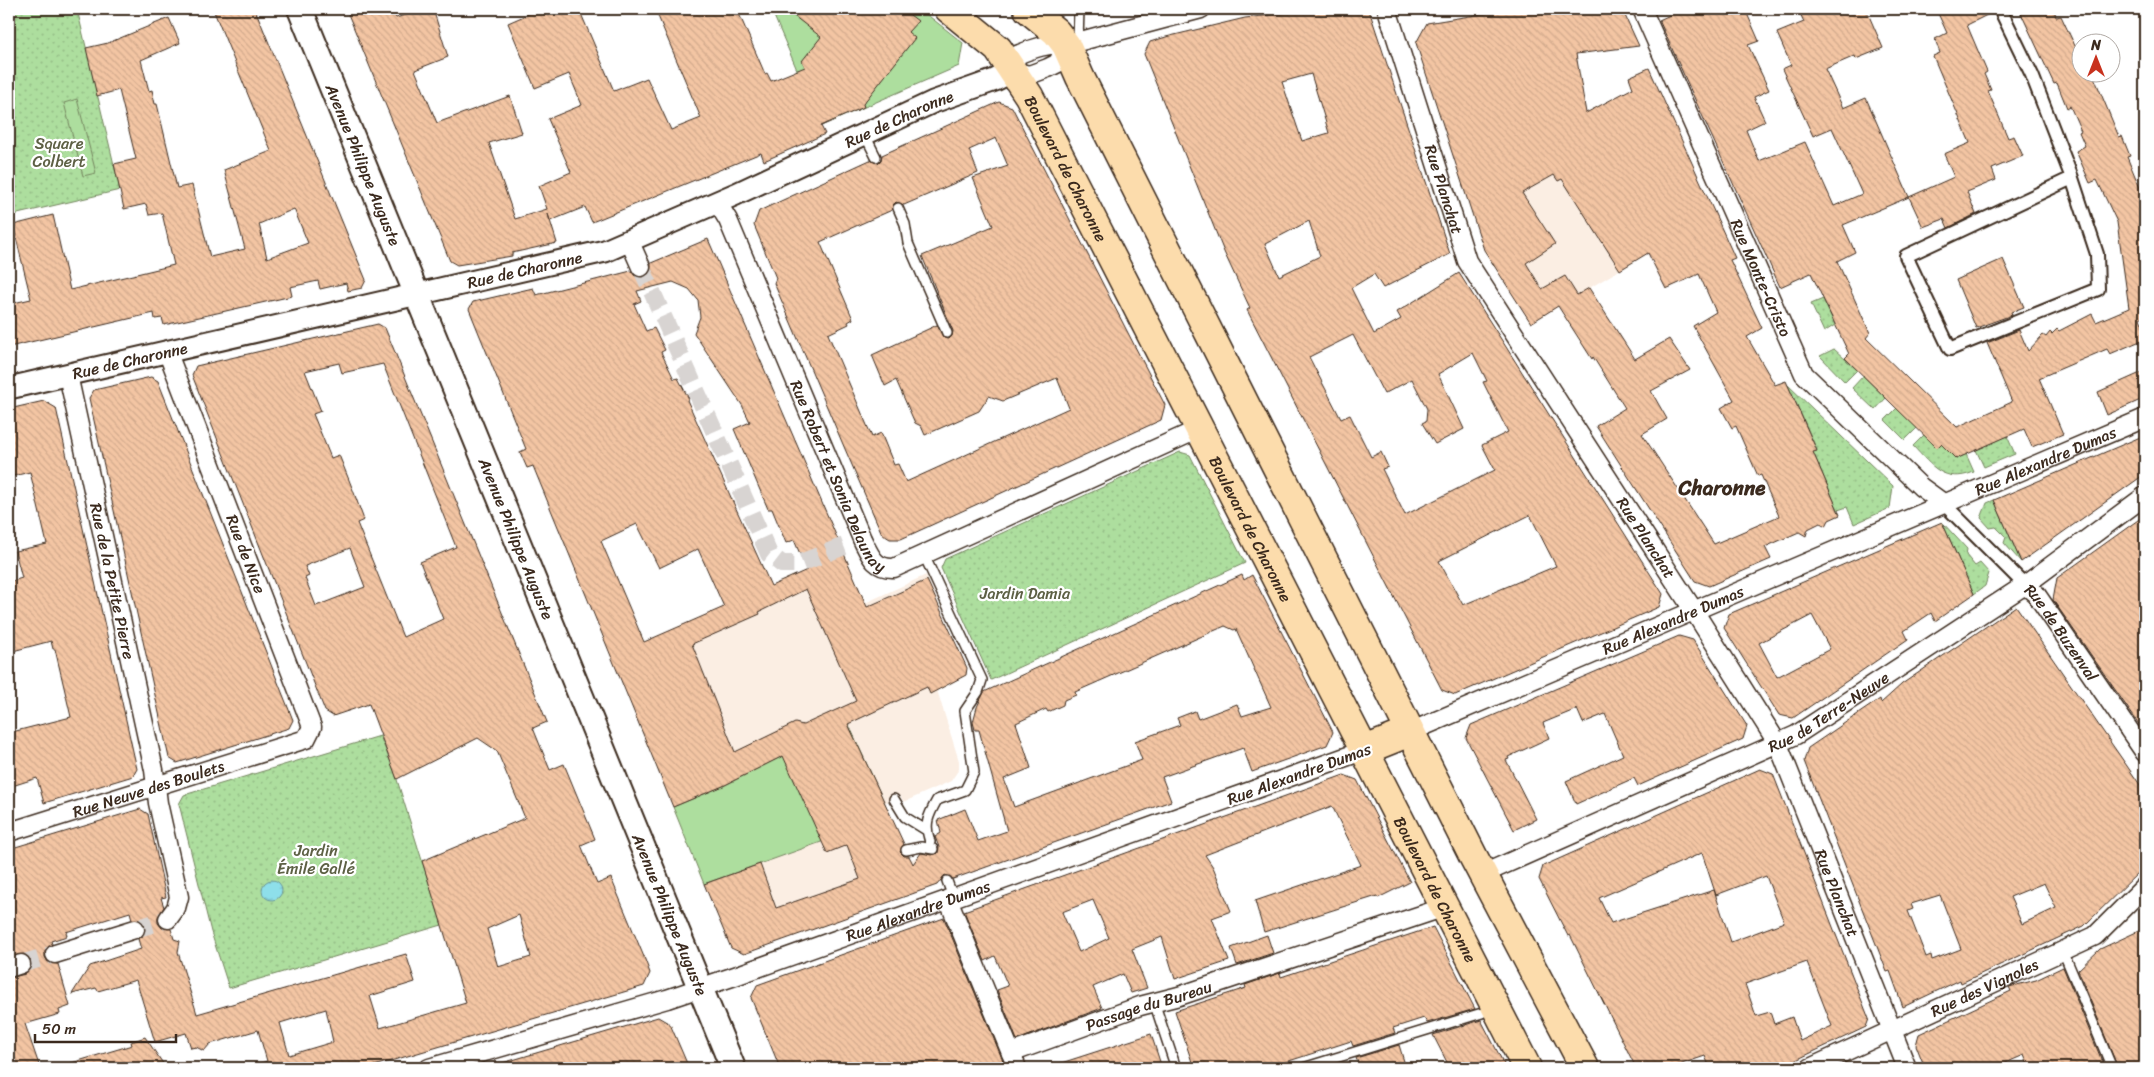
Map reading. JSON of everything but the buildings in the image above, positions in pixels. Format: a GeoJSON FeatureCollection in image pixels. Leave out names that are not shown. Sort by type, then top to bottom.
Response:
{"type":"FeatureCollection","features":[{"type":"Feature","properties":{"kind":"main road","name":"Avenue Philippe Auguste"},"geometry":{"type":"LineString","coordinates":[[300,9],[733,1068]]}},
{"type":"Feature","properties":{"kind":"main road","name":"Boulevard de Charonne"},"geometry":{"type":"LineString","coordinates":[[949,9],[990,41],[1029,96],[1527,1068]]}},
{"type":"Feature","properties":{"kind":"main road"},"geometry":{"type":"LineString","coordinates":[[1028,9],[1072,43],[1080,77],[1410,732],[1585,1068]]}},
{"type":"Feature","properties":{"kind":"main road","name":"Rue Alexandre Dumas"},"geometry":{"type":"LineString","coordinates":[[1365,750],[1410,732]]}},
{"type":"Feature","properties":{"kind":"street"},"geometry":{"type":"LineString","coordinates":[[1072,43],[1201,9]]}},
{"type":"Feature","properties":{"kind":"street","name":"Rue Planchat"},"geometry":{"type":"LineString","coordinates":[[1388,9],[1467,261],[1778,744],[1907,1068]]}},
{"type":"Feature","properties":{"kind":"street","name":"Rue Monte-Cristo"},"geometry":{"type":"LineString","coordinates":[[1642,9],[1804,374],[1921,487],[1942,503]]}},
{"type":"Feature","properties":{"kind":"street"},"geometry":{"type":"LineString","coordinates":[[2000,9],[2032,75],[2072,178],[2096,254],[2098,289],[1950,349],[1906,256],[2072,178]]}},
{"type":"Feature","properties":{"kind":"street","name":"Rue de Charonne"},"geometry":{"type":"LineString","coordinates":[[9,388],[605,251],[717,202],[933,102],[995,80],[1013,71],[1029,75],[1048,68],[1058,63],[1072,43]]}},
{"type":"Feature","properties":{"kind":"street","name":"Rue Robert et Sonia Delaunay"},"geometry":{"type":"LineString","coordinates":[[717,202],[728,220],[875,564],[887,569],[894,568],[1199,429]]}},
{"type":"Feature","properties":{"kind":"street"},"geometry":{"type":"LineString","coordinates":[[629,240],[641,267]]}},
{"type":"Feature","properties":{"kind":"street","name":"Rue de Nice"},"geometry":{"type":"LineString","coordinates":[[167,351],[312,727],[306,739],[289,745]]}},
{"type":"Feature","properties":{"kind":"street","name":"Rue de la Petite Pierre"},"geometry":{"type":"LineString","coordinates":[[68,375],[179,897],[176,908],[168,919]]}},
{"type":"Feature","properties":{"kind":"street","name":"Rue Alexandre Dumas"},"geometry":{"type":"LineString","coordinates":[[1410,732],[1942,503],[2145,418]]}},
{"type":"Feature","properties":{"kind":"street","name":"Rue de Terre-Neuve"},"geometry":{"type":"LineString","coordinates":[[1483,874],[1796,735],[2025,585],[2145,496]]}},
{"type":"Feature","properties":{"kind":"street","name":"Rue de Buzenval"},"geometry":{"type":"LineString","coordinates":[[1942,503],[2036,594],[2145,753]]}},
{"type":"Feature","properties":{"kind":"street","name":"Rue Neuve des Boulets"},"geometry":{"type":"LineString","coordinates":[[9,832],[289,745]]}},
{"type":"Feature","properties":{"kind":"street","name":"Rue Alexandre Dumas"},"geometry":{"type":"LineString","coordinates":[[429,1068],[701,988],[1365,750]]}},
{"type":"Feature","properties":{"kind":"street","name":"Rue des Vignoles"},"geometry":{"type":"LineString","coordinates":[[1810,1068],[2095,936],[2145,886]]}},
{"type":"Feature","properties":{"kind":"street","name":"Passage du Bureau"},"geometry":{"type":"LineString","coordinates":[[950,898],[1014,1061],[1154,1002],[1179,996],[1445,908]]}},
{"type":"Feature","properties":{"kind":"street"},"geometry":{"type":"LineString","coordinates":[[55,954],[135,929]]}},
{"type":"Feature","properties":{"kind":"lane"},"geometry":{"type":"LineString","coordinates":[[1072,43],[1080,9]]}},
{"type":"Feature","properties":{"kind":"lane"},"geometry":{"type":"LineString","coordinates":[[864,133],[876,157]]}},
{"type":"Feature","properties":{"kind":"lane"},"geometry":{"type":"LineString","coordinates":[[898,208],[906,224],[908,243],[948,333]]}},
{"type":"Feature","properties":{"kind":"lane"},"geometry":{"type":"LineString","coordinates":[[906,850],[932,845],[926,830],[926,820],[937,800],[965,790],[974,772],[965,711],[978,692],[982,680],[924,555]]}},
{"type":"Feature","properties":{"kind":"lane"},"geometry":{"type":"LineString","coordinates":[[894,799],[906,816],[926,830]]}},
{"type":"Feature","properties":{"kind":"lane","name":"Passage du Bureau"},"geometry":{"type":"LineString","coordinates":[[947,880],[950,898]]}},
{"type":"Feature","properties":{"kind":"lane"},"geometry":{"type":"LineString","coordinates":[[2063,951],[2112,1068]]}},
{"type":"Feature","properties":{"kind":"lane"},"geometry":{"type":"LineString","coordinates":[[1154,1002],[1174,1062]]}},
{"type":"Feature","properties":{"kind":"lane"},"geometry":{"type":"LineString","coordinates":[[1303,1068],[1482,1012]]}},
{"type":"Feature","properties":{"kind":"shaded area"},"geometry":{"type":"Polygon","coordinates":[[[1596,146],[1648,253],[1531,323],[1484,250],[1472,213],[1596,146]]]}},
{"type":"Feature","properties":{"kind":"shaded area"},"geometry":{"type":"Polygon","coordinates":[[[845,554],[865,603],[926,575],[967,668],[965,676],[937,690],[959,761],[959,769],[951,781],[904,802],[900,796],[885,803],[909,860],[923,855],[937,885],[787,939],[704,884],[612,657],[845,554]]]}},
{"type":"Feature","properties":{"kind":"green space","name":"Square Colbert"},"geometry":{"type":"Polygon","coordinates":[[[9,9],[77,9],[120,190],[9,216],[9,9]]]}},
{"type":"Feature","properties":{"kind":"green space"},"geometry":{"type":"Polygon","coordinates":[[[771,9],[920,9],[963,43],[959,66],[821,126],[771,9]]]}},
{"type":"Feature","properties":{"kind":"green space"},"geometry":{"type":"Polygon","coordinates":[[[77,99],[96,173],[83,176],[64,103],[77,99]]]}},
{"type":"Feature","properties":{"kind":"green space"},"geometry":{"type":"Polygon","coordinates":[[[1823,299],[1835,325],[1824,332],[1811,304],[1823,299]]]}},
{"type":"Feature","properties":{"kind":"green space"},"geometry":{"type":"Polygon","coordinates":[[[1834,349],[1857,370],[1845,382],[1820,356],[1834,349]]]}},
{"type":"Feature","properties":{"kind":"green space"},"geometry":{"type":"Polygon","coordinates":[[[1863,376],[1886,398],[1875,410],[1852,388],[1863,376]]]}},
{"type":"Feature","properties":{"kind":"green space"},"geometry":{"type":"Polygon","coordinates":[[[1788,385],[1893,486],[1890,508],[1854,524],[1847,507],[1838,510],[1813,452],[1817,450],[1788,385]]]}},
{"type":"Feature","properties":{"kind":"green space"},"geometry":{"type":"Polygon","coordinates":[[[1897,408],[1917,428],[1905,440],[1885,420],[1897,408]]]}},
{"type":"Feature","properties":{"kind":"green space"},"geometry":{"type":"Polygon","coordinates":[[[1924,435],[1941,444],[1956,459],[1966,454],[1974,472],[1954,476],[1939,471],[1913,446],[1924,435]]]}},
{"type":"Feature","properties":{"kind":"green space"},"geometry":{"type":"Polygon","coordinates":[[[2007,436],[2015,454],[1984,467],[1976,450],[2007,436]]]}},
{"type":"Feature","properties":{"kind":"green space","name":"Jardin Damia"},"geometry":{"type":"Polygon","coordinates":[[[1180,452],[1190,455],[1245,563],[991,680],[941,568],[945,559],[1180,452]]]}},
{"type":"Feature","properties":{"kind":"green space"},"geometry":{"type":"Polygon","coordinates":[[[1994,500],[2021,562],[2004,543],[2006,537],[1996,527],[1990,528],[1981,518],[1987,503],[1994,500]]]}},
{"type":"Feature","properties":{"kind":"green space"},"geometry":{"type":"Polygon","coordinates":[[[1942,522],[1967,549],[1966,555],[1975,566],[1980,563],[1989,573],[1985,586],[1974,594],[1942,522]]]}},
{"type":"Feature","properties":{"kind":"green space"},"geometry":{"type":"Polygon","coordinates":[[[848,723],[891,817],[704,884],[673,807],[723,786],[848,723]]]}},
{"type":"Feature","properties":{"kind":"green space","name":"Jardin Émile Gallé"},"geometry":{"type":"Polygon","coordinates":[[[380,736],[394,770],[442,925],[229,988],[211,932],[179,804],[184,795],[380,736]]]}},
{"type":"Feature","properties":{"kind":"water"},"geometry":{"type":"Polygon","coordinates":[[[272,880],[279,883],[282,890],[279,897],[272,900],[265,897],[262,890],[265,883],[272,880]]]}},
{"type":"Feature","properties":{"kind":"tunnel"},"geometry":{"type":"LineString","coordinates":[[641,267],[769,554],[782,564],[798,564],[862,539]]}},
{"type":"Feature","properties":{"kind":"tunnel"},"geometry":{"type":"LineString","coordinates":[[135,929],[168,919]]}},
{"type":"Feature","properties":{"kind":"tunnel"},"geometry":{"type":"LineString","coordinates":[[21,964],[55,954]]}},
{"type":"Feature","properties":{"kind":"district","name":"Charonne"},"geometry":{"type":"Point","coordinates":[1722,488]}}]}
